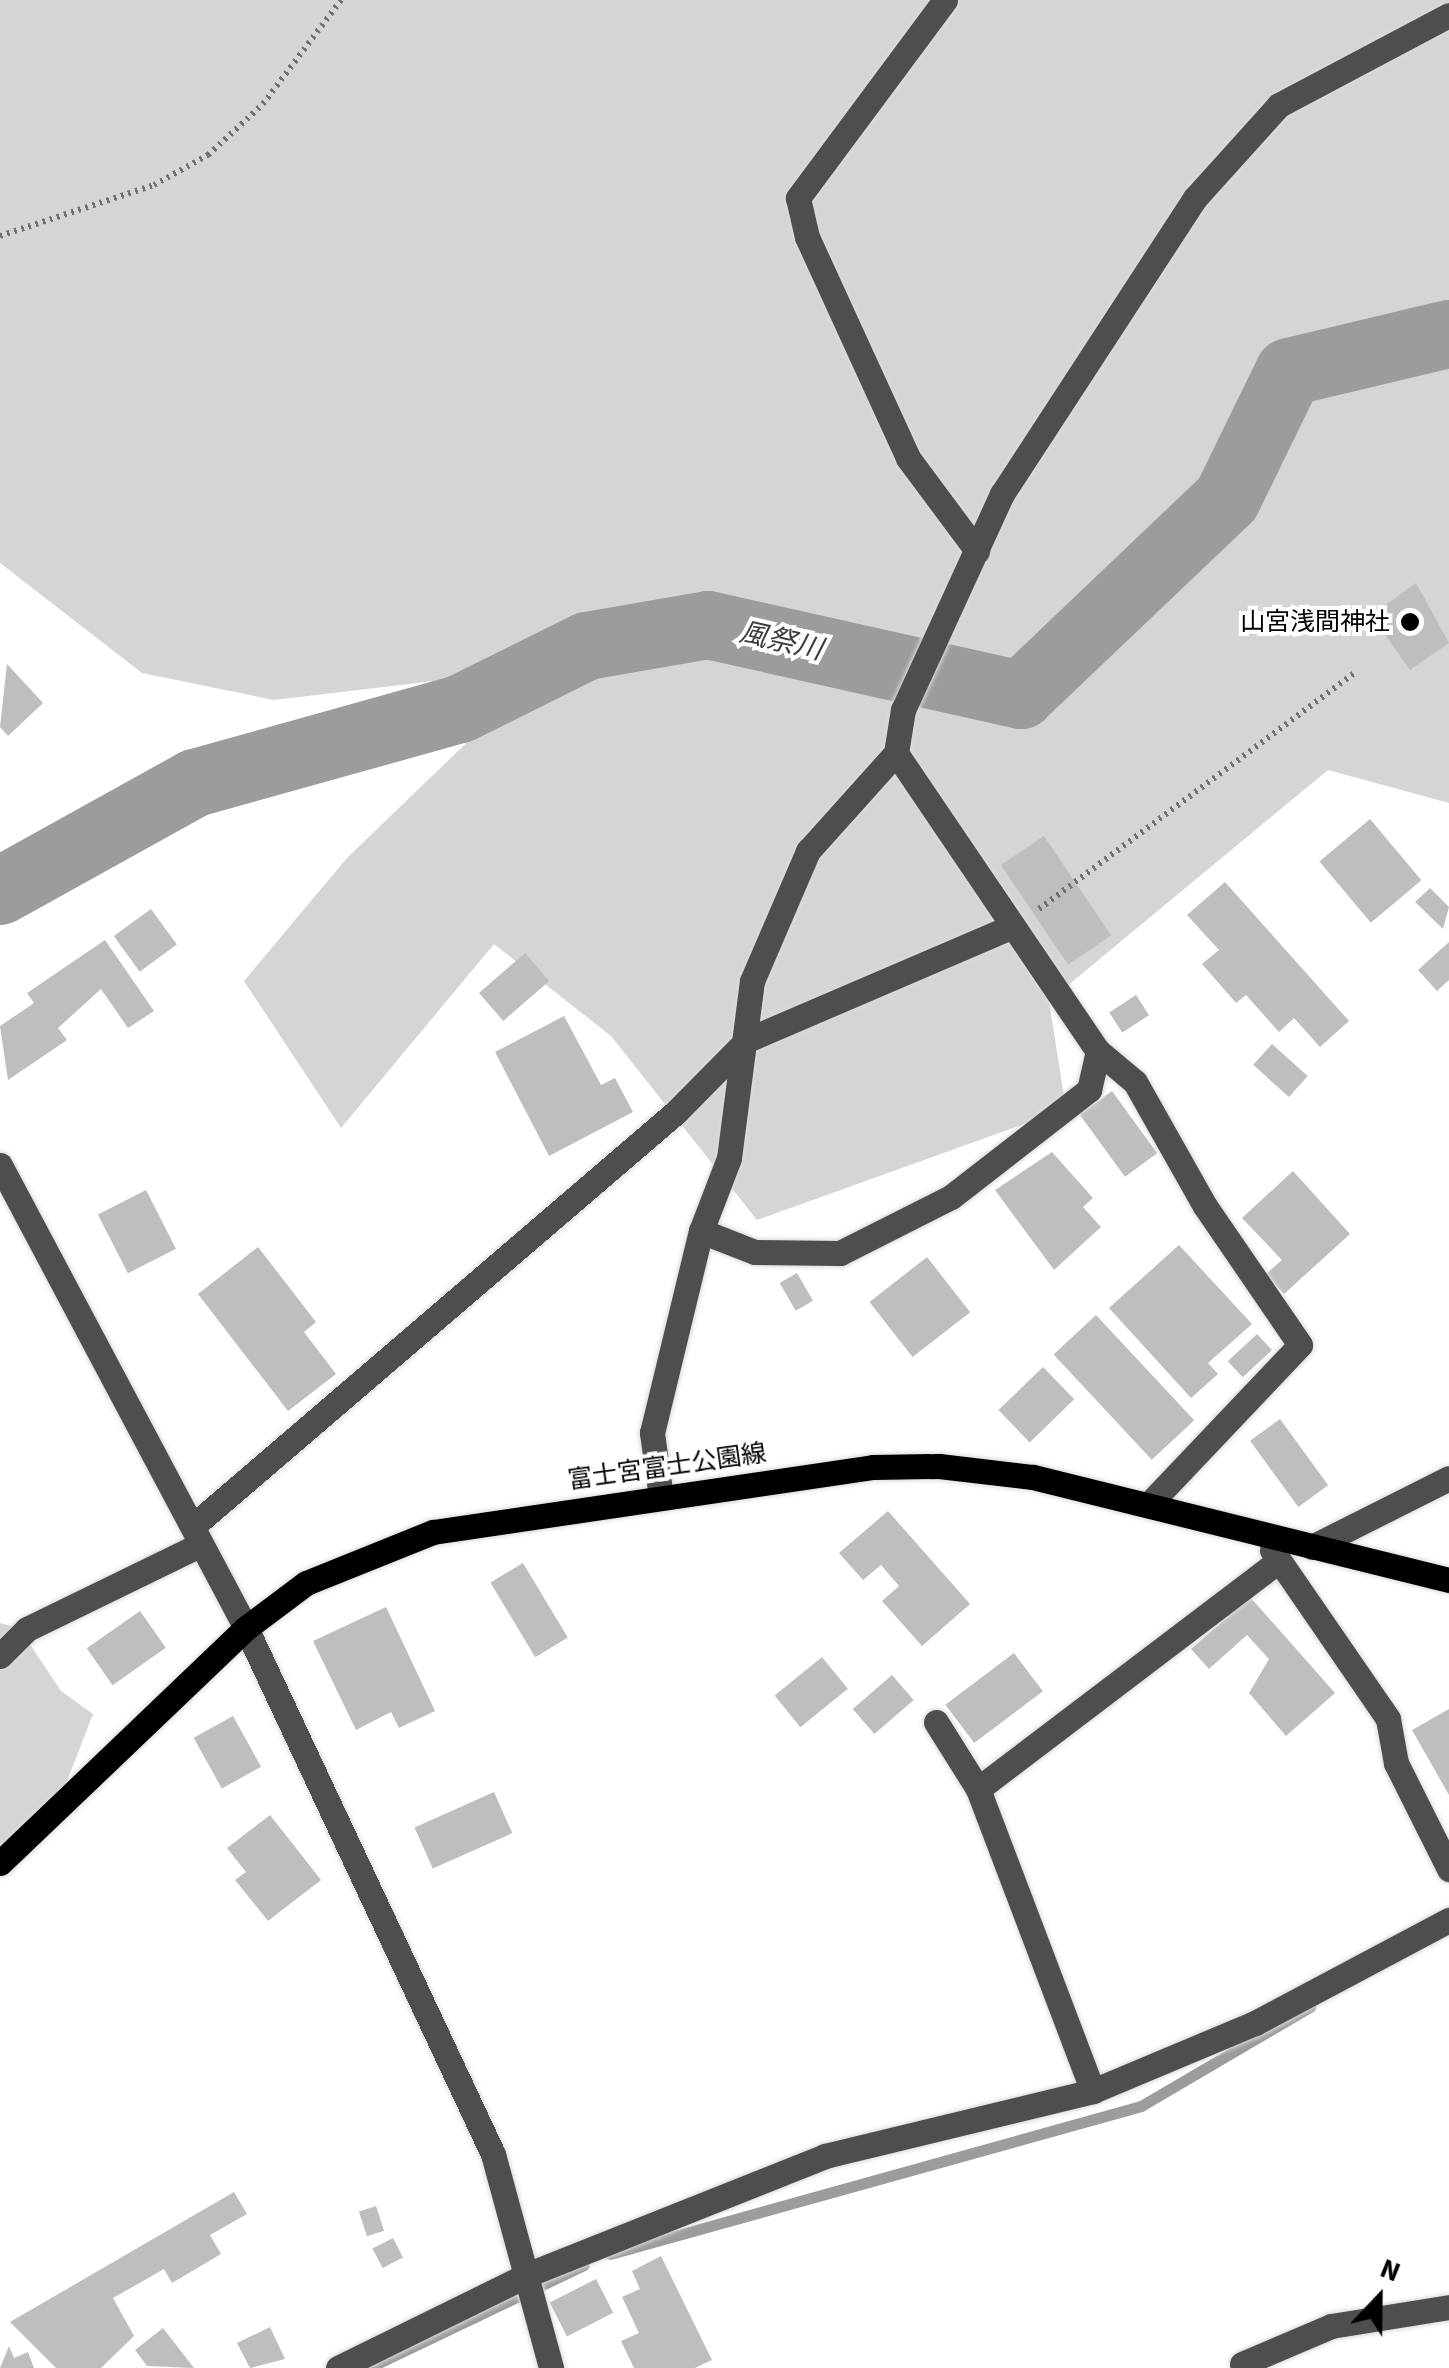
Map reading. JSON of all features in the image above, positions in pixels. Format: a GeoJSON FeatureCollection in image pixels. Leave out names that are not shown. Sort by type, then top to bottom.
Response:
{"type":"FeatureCollection","features":[{"type":"Feature","properties":{"kind":"main road","name":"富士宮富士公園線"},"geometry":{"type":"LineString","coordinates":[[0,1863],[246,1628],[306,1583],[433,1532],[661,1497],[939,1466],[1148,1504],[1449,1580]]}},
{"type":"Feature","properties":{"kind":"street"},"geometry":{"type":"LineString","coordinates":[[945,0],[798,198],[806,237],[908,458],[976,551]]}},
{"type":"Feature","properties":{"kind":"street"},"geometry":{"type":"LineString","coordinates":[[661,1497],[652,1433],[701,1231],[729,1158],[752,981],[808,851],[896,753],[904,710],[1002,494],[1195,198],[1278,105],[1449,15]]}},
{"type":"Feature","properties":{"kind":"street"},"geometry":{"type":"LineString","coordinates":[[896,753],[1098,1051],[1135,1082],[1204,1206],[1300,1345],[1148,1504]]}},
{"type":"Feature","properties":{"kind":"street"},"geometry":{"type":"LineString","coordinates":[[0,1656],[28,1629],[195,1536],[676,1112],[747,1040],[1013,926]]}},
{"type":"Feature","properties":{"kind":"street"},"geometry":{"type":"LineString","coordinates":[[701,1231],[754,1252],[840,1253],[952,1197],[1077,1100],[1089,1090],[1098,1051]]}},
{"type":"Feature","properties":{"kind":"street"},"geometry":{"type":"LineString","coordinates":[[0,1166],[246,1628],[492,2154],[529,2274],[552,2368]]}},
{"type":"Feature","properties":{"kind":"street"},"geometry":{"type":"LineString","coordinates":[[1312,1547],[1449,1478]]}},
{"type":"Feature","properties":{"kind":"street"},"geometry":{"type":"LineString","coordinates":[[1270,1535],[1274,1564],[1388,1719],[1396,1764],[1449,1870]]}},
{"type":"Feature","properties":{"kind":"street"},"geometry":{"type":"LineString","coordinates":[[978,1789],[1274,1564]]}},
{"type":"Feature","properties":{"kind":"street"},"geometry":{"type":"LineString","coordinates":[[936,1722],[978,1789],[1093,2091]]}},
{"type":"Feature","properties":{"kind":"street"},"geometry":{"type":"LineString","coordinates":[[338,2368],[529,2274],[825,2156],[1093,2091],[1255,2023],[1449,1920]]}},
{"type":"Feature","properties":{"kind":"street"},"geometry":{"type":"LineString","coordinates":[[1242,2364],[1331,2326],[1449,2307]]}},
{"type":"Feature","properties":{"kind":"path"},"geometry":{"type":"LineString","coordinates":[[0,236],[154,185],[208,155],[263,104],[341,0]]}},
{"type":"Feature","properties":{"kind":"path"},"geometry":{"type":"LineString","coordinates":[[1013,926],[1357,671]]}},
{"type":"Feature","properties":{"kind":"shaded area"},"geometry":{"type":"Polygon","coordinates":[[[0,0],[1449,0],[1449,803],[1328,770],[1049,1001],[1066,1109],[757,1220],[611,1036],[494,944],[341,1128],[244,981],[347,858],[544,668],[274,700],[142,673],[0,563],[0,0]]]}},
{"type":"Feature","properties":{"kind":"shaded area"},"geometry":{"type":"Polygon","coordinates":[[[0,1623],[19,1628],[61,1691],[93,1714],[60,1799],[0,1848],[0,1623]]]}},
{"type":"Feature","properties":{"kind":"building","name":"山宮浅間神社"},"geometry":{"type":"Polygon","coordinates":[[[1416,583],[1449,643],[1410,670],[1371,615],[1416,583]]]}},
{"type":"Feature","properties":{"kind":"building"},"geometry":{"type":"Polygon","coordinates":[[[7,664],[43,703],[8,736],[0,727],[7,664]]]}},
{"type":"Feature","properties":{"kind":"building"},"geometry":{"type":"Polygon","coordinates":[[[1370,819],[1421,880],[1371,923],[1319,861],[1370,819]]]}},
{"type":"Feature","properties":{"kind":"building"},"geometry":{"type":"Polygon","coordinates":[[[1044,836],[1111,935],[1068,965],[1001,865],[1044,836]]]}},
{"type":"Feature","properties":{"kind":"building"},"geometry":{"type":"Polygon","coordinates":[[[1225,882],[1349,1021],[1320,1047],[1294,1018],[1279,1032],[1246,995],[1236,1003],[1202,964],[1219,950],[1187,915],[1225,882]]]}},
{"type":"Feature","properties":{"kind":"building"},"geometry":{"type":"Polygon","coordinates":[[[1430,888],[1449,907],[1443,929],[1415,902],[1430,888]]]}},
{"type":"Feature","properties":{"kind":"building"},"geometry":{"type":"Polygon","coordinates":[[[151,909],[177,945],[140,972],[114,936],[151,909]]]}},
{"type":"Feature","properties":{"kind":"building"},"geometry":{"type":"Polygon","coordinates":[[[105,940],[154,1011],[128,1028],[101,989],[58,1028],[67,1040],[8,1080],[0,1026],[34,1003],[27,993],[105,940]]]}},
{"type":"Feature","properties":{"kind":"building"},"geometry":{"type":"Polygon","coordinates":[[[1449,942],[1449,980],[1437,991],[1418,970],[1449,942]]]}},
{"type":"Feature","properties":{"kind":"building"},"geometry":{"type":"Polygon","coordinates":[[[525,953],[549,981],[503,1021],[479,993],[525,953]]]}},
{"type":"Feature","properties":{"kind":"building"},"geometry":{"type":"Polygon","coordinates":[[[1136,995],[1149,1015],[1122,1033],[1109,1012],[1136,995]]]}},
{"type":"Feature","properties":{"kind":"building"},"geometry":{"type":"Polygon","coordinates":[[[564,1016],[601,1085],[615,1078],[633,1112],[549,1156],[495,1052],[564,1016]]]}},
{"type":"Feature","properties":{"kind":"building"},"geometry":{"type":"Polygon","coordinates":[[[1272,1044],[1308,1076],[1289,1097],[1253,1065],[1272,1044]]]}},
{"type":"Feature","properties":{"kind":"building"},"geometry":{"type":"Polygon","coordinates":[[[1112,1091],[1157,1153],[1125,1177],[1080,1115],[1112,1091]]]}},
{"type":"Feature","properties":{"kind":"building"},"geometry":{"type":"Polygon","coordinates":[[[1052,1152],[1093,1198],[1083,1207],[1101,1227],[1054,1270],[995,1190],[1052,1152]]]}},
{"type":"Feature","properties":{"kind":"building"},"geometry":{"type":"Polygon","coordinates":[[[1293,1171],[1350,1234],[1284,1294],[1266,1274],[1282,1260],[1242,1218],[1293,1171]]]}},
{"type":"Feature","properties":{"kind":"building"},"geometry":{"type":"Polygon","coordinates":[[[146,1190],[176,1249],[128,1273],[98,1215],[146,1190]]]}},
{"type":"Feature","properties":{"kind":"building"},"geometry":{"type":"Polygon","coordinates":[[[1179,1245],[1252,1324],[1208,1363],[1218,1374],[1191,1398],[1109,1308],[1179,1245]]]}},
{"type":"Feature","properties":{"kind":"building"},"geometry":{"type":"Polygon","coordinates":[[[258,1247],[316,1322],[304,1332],[336,1374],[288,1411],[198,1294],[258,1247]]]}},
{"type":"Feature","properties":{"kind":"building"},"geometry":{"type":"Polygon","coordinates":[[[927,1257],[970,1312],[913,1357],[869,1302],[927,1257]]]}},
{"type":"Feature","properties":{"kind":"building"},"geometry":{"type":"Polygon","coordinates":[[[797,1273],[813,1301],[796,1311],[780,1283],[797,1273]]]}},
{"type":"Feature","properties":{"kind":"building"},"geometry":{"type":"Polygon","coordinates":[[[1096,1315],[1194,1420],[1152,1460],[1054,1355],[1096,1315]]]}},
{"type":"Feature","properties":{"kind":"building"},"geometry":{"type":"Polygon","coordinates":[[[1257,1334],[1272,1350],[1243,1377],[1228,1361],[1257,1334]]]}},
{"type":"Feature","properties":{"kind":"building"},"geometry":{"type":"Polygon","coordinates":[[[1043,1367],[1074,1399],[1030,1442],[998,1410],[1043,1367]]]}},
{"type":"Feature","properties":{"kind":"building"},"geometry":{"type":"Polygon","coordinates":[[[1280,1419],[1328,1485],[1298,1507],[1250,1441],[1280,1419]]]}},
{"type":"Feature","properties":{"kind":"building"},"geometry":{"type":"Polygon","coordinates":[[[888,1511],[970,1604],[922,1646],[882,1601],[899,1586],[881,1565],[863,1580],[839,1553],[888,1511]]]}},
{"type":"Feature","properties":{"kind":"building"},"geometry":{"type":"Polygon","coordinates":[[[523,1563],[568,1638],[535,1657],[490,1583],[523,1563]]]}},
{"type":"Feature","properties":{"kind":"building"},"geometry":{"type":"Polygon","coordinates":[[[1250,1597],[1335,1693],[1286,1736],[1249,1693],[1269,1659],[1247,1635],[1209,1669],[1191,1649],[1250,1597]]]}},
{"type":"Feature","properties":{"kind":"building"},"geometry":{"type":"Polygon","coordinates":[[[386,1607],[435,1711],[399,1728],[391,1712],[356,1730],[313,1641],[386,1607]]]}},
{"type":"Feature","properties":{"kind":"building"},"geometry":{"type":"Polygon","coordinates":[[[140,1611],[166,1648],[113,1685],[87,1648],[140,1611]]]}},
{"type":"Feature","properties":{"kind":"building"},"geometry":{"type":"Polygon","coordinates":[[[1014,1653],[1043,1691],[974,1743],[945,1705],[1014,1653]]]}},
{"type":"Feature","properties":{"kind":"building"},"geometry":{"type":"Polygon","coordinates":[[[822,1657],[848,1689],[800,1727],[775,1695],[822,1657]]]}},
{"type":"Feature","properties":{"kind":"building"},"geometry":{"type":"Polygon","coordinates":[[[892,1675],[914,1700],[874,1734],[853,1709],[892,1675]]]}},
{"type":"Feature","properties":{"kind":"building"},"geometry":{"type":"Polygon","coordinates":[[[1449,1709],[1449,1795],[1412,1730],[1449,1709]]]}},
{"type":"Feature","properties":{"kind":"building"},"geometry":{"type":"Polygon","coordinates":[[[233,1716],[261,1767],[222,1789],[194,1738],[233,1716]]]}},
{"type":"Feature","properties":{"kind":"building"},"geometry":{"type":"Polygon","coordinates":[[[494,1792],[512,1833],[433,1868],[415,1827],[494,1792]]]}},
{"type":"Feature","properties":{"kind":"building"},"geometry":{"type":"Polygon","coordinates":[[[270,1815],[321,1880],[268,1921],[235,1880],[246,1872],[227,1848],[270,1815]]]}},
{"type":"Feature","properties":{"kind":"building"},"geometry":{"type":"Polygon","coordinates":[[[234,2192],[247,2214],[210,2235],[221,2254],[172,2283],[164,2269],[113,2298],[134,2336],[101,2368],[56,2368],[10,2322],[234,2192]]]}},
{"type":"Feature","properties":{"kind":"building"},"geometry":{"type":"Polygon","coordinates":[[[376,2206],[384,2231],[367,2236],[359,2212],[376,2206]]]}},
{"type":"Feature","properties":{"kind":"building"},"geometry":{"type":"Polygon","coordinates":[[[393,2238],[403,2258],[382,2268],[373,2248],[393,2238]]]}},
{"type":"Feature","properties":{"kind":"building"},"geometry":{"type":"Polygon","coordinates":[[[661,2256],[712,2360],[695,2368],[634,2368],[621,2341],[639,2333],[622,2297],[640,2289],[632,2271],[661,2256]]]}},
{"type":"Feature","properties":{"kind":"building"},"geometry":{"type":"Polygon","coordinates":[[[596,2279],[613,2313],[567,2336],[550,2303],[596,2279]]]}},
{"type":"Feature","properties":{"kind":"building"},"geometry":{"type":"Polygon","coordinates":[[[270,2327],[285,2359],[250,2368],[237,2343],[270,2327]]]}},
{"type":"Feature","properties":{"kind":"building"},"geometry":{"type":"Polygon","coordinates":[[[163,2328],[194,2368],[147,2366],[135,2350],[163,2328]]]}},
{"type":"Feature","properties":{"kind":"building"},"geometry":{"type":"Polygon","coordinates":[[[9,2346],[14,2358],[28,2352],[34,2368],[0,2368],[9,2346]]]}},
{"type":"Feature","properties":{"kind":"waterway","name":"風祭川"},"geometry":{"type":"LineString","coordinates":[[0,891],[195,783],[460,709],[587,646],[708,625],[1021,695],[1227,499],[1289,372],[1449,334]]}},
{"type":"Feature","properties":{"kind":"waterway"},"geometry":{"type":"LineString","coordinates":[[610,2254],[1141,2106],[1310,2007]]}},
{"type":"Feature","properties":{"kind":"waterway"},"geometry":{"type":"LineString","coordinates":[[368,2368],[584,2265]]}},
{"type":"Feature","properties":{"kind":"place","name":"山宮浅間神社"},"geometry":{"type":"Point","coordinates":[1410,622]}}]}
